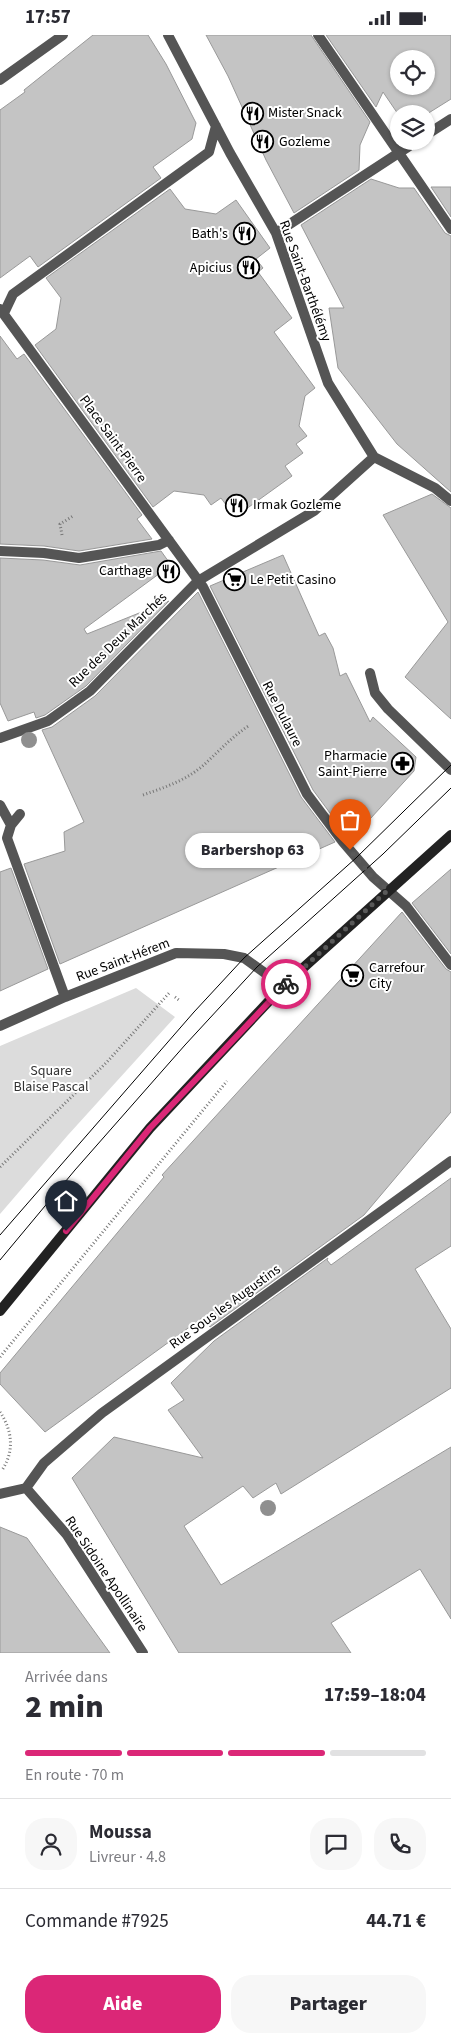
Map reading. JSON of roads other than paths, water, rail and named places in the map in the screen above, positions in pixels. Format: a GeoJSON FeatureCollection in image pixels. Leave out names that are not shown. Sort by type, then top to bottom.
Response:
{"type":"FeatureCollection","features":[{"type":"Feature","properties":{"kind":"main road"},"geometry":{"type":"LineString","coordinates":[[0,1311],[150,1128],[283,986],[451,835]]}},
{"type":"Feature","properties":{"kind":"street"},"geometry":{"type":"LineString","coordinates":[[0,80],[63,35]]}},
{"type":"Feature","properties":{"kind":"street","name":"Rue Saint-Barthélémy"},"geometry":{"type":"LineString","coordinates":[[168,35],[276,233],[328,383],[374,457]]}},
{"type":"Feature","properties":{"kind":"street"},"geometry":{"type":"LineString","coordinates":[[318,35],[451,229]]}},
{"type":"Feature","properties":{"kind":"street"},"geometry":{"type":"LineString","coordinates":[[435,129],[451,119]]}},
{"type":"Feature","properties":{"kind":"street","name":"Place Saint-Pierre"},"geometry":{"type":"LineString","coordinates":[[201,584],[2,311],[13,294],[209,152],[216,126]]}},
{"type":"Feature","properties":{"kind":"street"},"geometry":{"type":"LineString","coordinates":[[276,233],[404,150]]}},
{"type":"Feature","properties":{"kind":"street"},"geometry":{"type":"LineString","coordinates":[[201,584],[314,511],[374,457],[435,488],[451,501]]}},
{"type":"Feature","properties":{"kind":"street"},"geometry":{"type":"LineString","coordinates":[[0,551],[44,553],[79,558],[158,545],[169,540]]}},
{"type":"Feature","properties":{"kind":"street","name":"Rue Dulaure"},"geometry":{"type":"LineString","coordinates":[[201,584],[307,794],[372,877],[406,906],[451,965]]}},
{"type":"Feature","properties":{"kind":"street","name":"Rue des Deux Marchés"},"geometry":{"type":"LineString","coordinates":[[0,739],[48,721],[90,691],[201,584]]}},
{"type":"Feature","properties":{"kind":"street"},"geometry":{"type":"LineString","coordinates":[[370,673],[375,693],[388,709],[451,770]]}},
{"type":"Feature","properties":{"kind":"street"},"geometry":{"type":"LineString","coordinates":[[0,805],[11,825]]}},
{"type":"Feature","properties":{"kind":"street"},"geometry":{"type":"LineString","coordinates":[[20,814],[11,825],[7,838],[65,997]]}},
{"type":"Feature","properties":{"kind":"street","name":"Rue Saint-Hérem"},"geometry":{"type":"LineString","coordinates":[[0,1026],[65,997],[176,953],[224,954],[244,958],[283,986]]}},
{"type":"Feature","properties":{"kind":"street","name":"Rue Sous les Augustins"},"geometry":{"type":"LineString","coordinates":[[26,1488],[44,1463],[102,1413],[451,1161]]}},
{"type":"Feature","properties":{"kind":"street"},"geometry":{"type":"LineString","coordinates":[[0,1494],[26,1488]]}},
{"type":"Feature","properties":{"kind":"street","name":"Rue Sidoine Apollinaire"},"geometry":{"type":"LineString","coordinates":[[26,1488],[66,1535],[142,1653]]}},
{"type":"Feature","properties":{"kind":"tram line"},"geometry":{"type":"LineString","coordinates":[[0,1235],[194,1012],[244,958],[356,858],[451,765]]}},
{"type":"Feature","properties":{"kind":"tram line"},"geometry":{"type":"LineString","coordinates":[[0,1260],[75,1170],[185,1045],[257,967],[383,854],[451,788]]}},
{"type":"Feature","properties":{"kind":"place","name":"Mister Snack"},"geometry":{"type":"Point","coordinates":[252,113]}},
{"type":"Feature","properties":{"kind":"place","name":"Gozleme"},"geometry":{"type":"Point","coordinates":[263,142]}},
{"type":"Feature","properties":{"kind":"place","name":"Bath's"},"geometry":{"type":"Point","coordinates":[244,234]}},
{"type":"Feature","properties":{"kind":"place","name":"Apicius"},"geometry":{"type":"Point","coordinates":[248,268]}},
{"type":"Feature","properties":{"kind":"place","name":"Irmak Gozleme"},"geometry":{"type":"Point","coordinates":[237,505]}},
{"type":"Feature","properties":{"kind":"place","name":"Carthage"},"geometry":{"type":"Point","coordinates":[168,571]}},
{"type":"Feature","properties":{"kind":"place","name":"Le Petit Casino"},"geometry":{"type":"Point","coordinates":[234,580]}},
{"type":"Feature","properties":{"kind":"place","name":"Pharmacie Saint-Pierre"},"geometry":{"type":"Point","coordinates":[403,764]}},
{"type":"Feature","properties":{"kind":"place","name":"Barbershop 63"},"geometry":{"type":"Point","coordinates":[350,850]}},
{"type":"Feature","properties":{"kind":"place","name":"Carrefour City"},"geometry":{"type":"Point","coordinates":[353,976]}},
{"type":"Feature","properties":{"kind":"park label","name":"Square Blaise Pascal"},"geometry":{"type":"Point","coordinates":[51,1079]}}]}
